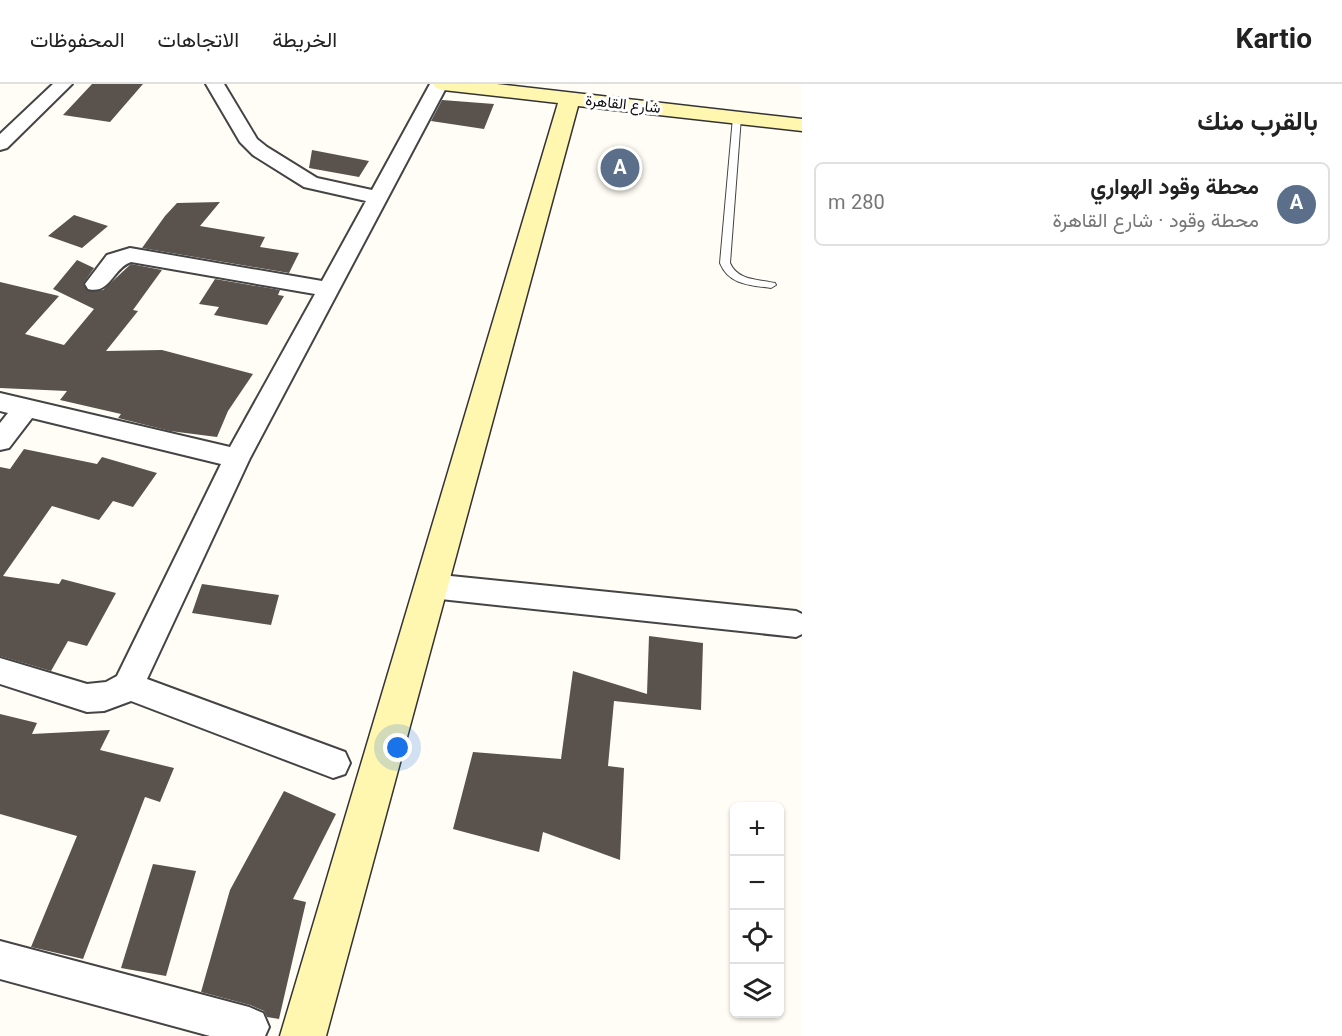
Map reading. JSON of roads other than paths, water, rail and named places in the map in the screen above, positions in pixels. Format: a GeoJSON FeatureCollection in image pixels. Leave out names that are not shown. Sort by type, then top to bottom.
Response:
{"type":"FeatureCollection","features":[{"type":"Feature","properties":{"kind":"street"},"geometry":{"type":"LineString","coordinates":[[0,144],[63,84]]}},
{"type":"Feature","properties":{"kind":"street"},"geometry":{"type":"LineString","coordinates":[[215,84],[250,142],[260,151],[311,183],[378,197]]}},
{"type":"Feature","properties":{"kind":"street"},"geometry":{"type":"LineString","coordinates":[[0,670],[87,698],[100,699],[115,695],[128,686],[237,458],[441,84]]}},
{"type":"Feature","properties":{"kind":"street","name":"شارع القاهرة"},"geometry":{"type":"LineString","coordinates":[[441,84],[802,124]]}},
{"type":"Feature","properties":{"kind":"street"},"geometry":{"type":"LineString","coordinates":[[303,1036],[570,99]]}},
{"type":"Feature","properties":{"kind":"street"},"geometry":{"type":"LineString","coordinates":[[96,284],[115,260],[130,255],[328,290]]}},
{"type":"Feature","properties":{"kind":"street"},"geometry":{"type":"LineString","coordinates":[[0,402],[237,458]]}},
{"type":"Feature","properties":{"kind":"street"},"geometry":{"type":"LineString","coordinates":[[0,441],[26,408]]}},
{"type":"Feature","properties":{"kind":"street"},"geometry":{"type":"LineString","coordinates":[[431,586],[796,624]]}},
{"type":"Feature","properties":{"kind":"street"},"geometry":{"type":"LineString","coordinates":[[128,686],[333,763]]}},
{"type":"Feature","properties":{"kind":"street"},"geometry":{"type":"LineString","coordinates":[[0,960],[249,1027]]}},
{"type":"Feature","properties":{"kind":"lane"},"geometry":{"type":"LineString","coordinates":[[737,117],[725,263],[729,273],[735,277],[771,285]]}},
{"type":"Feature","properties":{"kind":"place","name":"محطة وقود الهواري"},"geometry":{"type":"Point","coordinates":[620,168]}}]}
